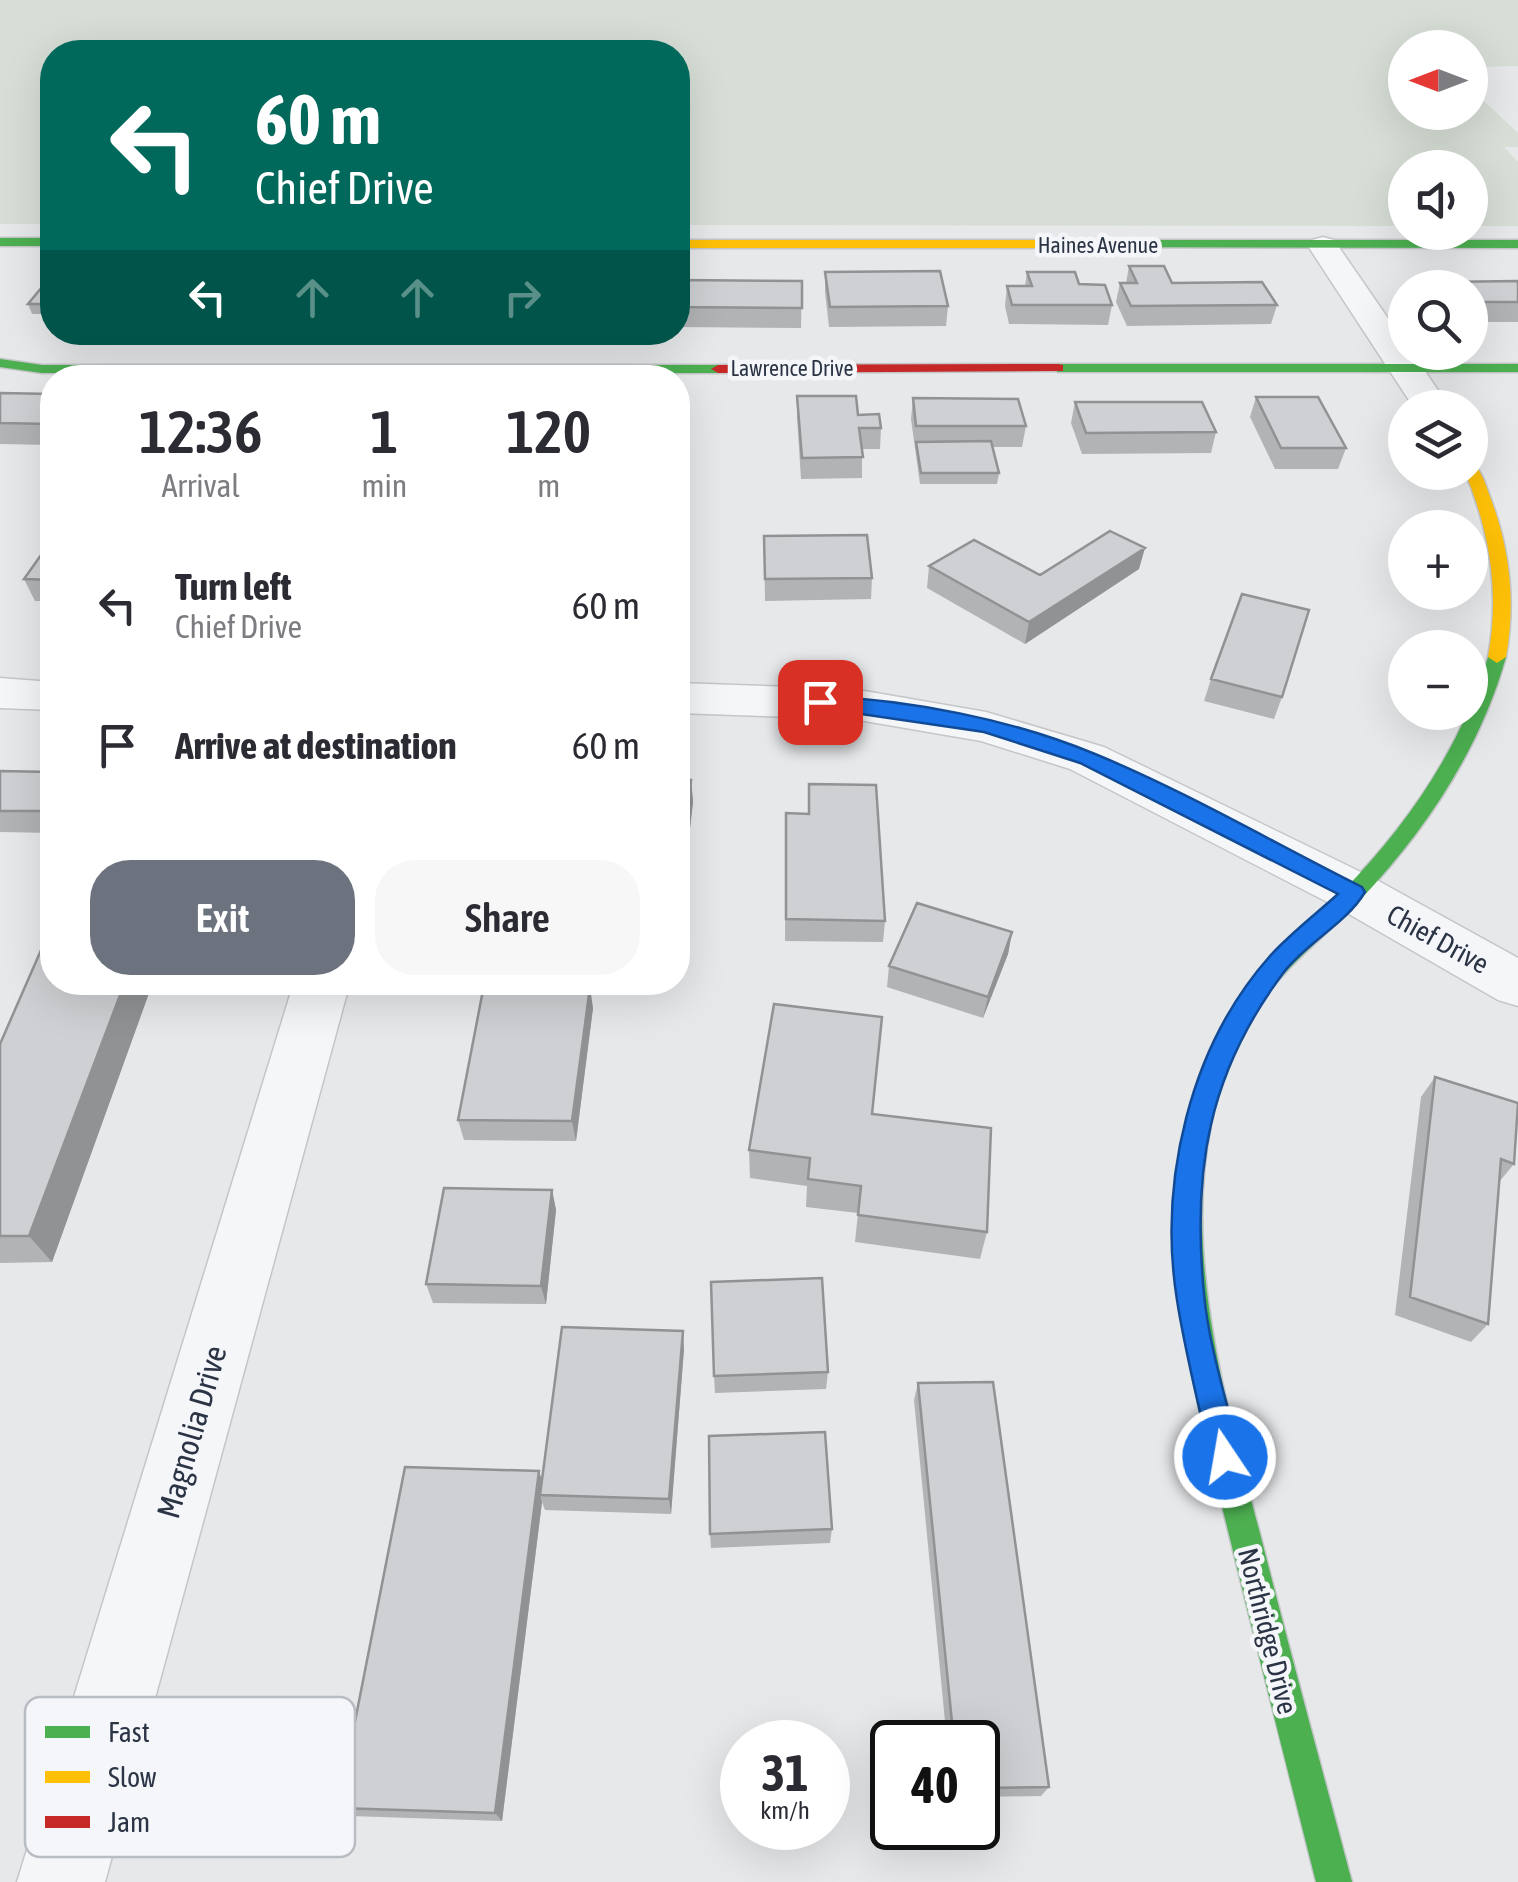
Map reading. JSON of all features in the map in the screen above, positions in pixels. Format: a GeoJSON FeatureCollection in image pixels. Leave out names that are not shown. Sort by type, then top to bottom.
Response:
{"type":"FeatureCollection","features":[{"type":"Feature","properties":{"kind":"street"},"geometry":{"type":"LineString","coordinates":[[0,242],[40,242]]}},
{"type":"Feature","properties":{"kind":"street","name":"Haines Avenue"},"geometry":{"type":"LineString","coordinates":[[690,244],[1518,244]]}},
{"type":"Feature","properties":{"kind":"street"},"geometry":{"type":"LineString","coordinates":[[1323,246],[1388,343]]}},
{"type":"Feature","properties":{"kind":"street","name":"Lawrence Drive"},"geometry":{"type":"LineString","coordinates":[[0,363],[40,368]]}},
{"type":"Feature","properties":{"kind":"street","name":"Lawrence Drive"},"geometry":{"type":"LineString","coordinates":[[690,368],[1388,368]]}},
{"type":"Feature","properties":{"kind":"street","name":"Lawrence Drive"},"geometry":{"type":"LineString","coordinates":[[1488,368],[1518,368]]}},
{"type":"Feature","properties":{"kind":"street","name":"Northridge Drive"},"geometry":{"type":"LineString","coordinates":[[1334,1882],[1279,1679],[1194,1315],[1186,1197],[1200,1110],[1227,1037],[1278,962],[1354,892],[1464,745],[1490,688],[1512,609],[1492,513],[1481,490]]}},
{"type":"Feature","properties":{"kind":"street"},"geometry":{"type":"LineString","coordinates":[[0,693],[40,695]]}},
{"type":"Feature","properties":{"kind":"street","name":"Chief Drive"},"geometry":{"type":"LineString","coordinates":[[690,698],[853,704],[986,726],[1087,758],[1354,892],[1518,984]]}},
{"type":"Feature","properties":{"kind":"street","name":"Magnolia Drive"},"geometry":{"type":"LineString","coordinates":[[115,1697],[318,995]]}},
{"type":"Feature","properties":{"kind":"street","name":"Magnolia Drive"},"geometry":{"type":"LineString","coordinates":[[62,1882],[69,1857]]}},
{"type":"Feature","properties":{"kind":"shaded area"},"geometry":{"type":"Polygon","coordinates":[[[0,0],[1518,0],[1518,66],[1488,67],[1488,30],[1388,30],[1388,130],[1488,130],[1488,105],[1518,133],[1518,147],[1504,147],[1518,162],[1518,226],[1488,226],[1488,150],[1388,150],[1388,226],[690,225],[690,40],[40,40],[40,224],[0,224],[0,0]]]}},
{"type":"Feature","properties":{"kind":"building"},"geometry":{"type":"Polygon","coordinates":[[[1129,266],[1164,266],[1172,283],[1262,282],[1277,305],[1131,306],[1120,283],[1137,283],[1129,266]]]}},
{"type":"Feature","properties":{"kind":"building"},"geometry":{"type":"Polygon","coordinates":[[[940,271],[948,306],[830,307],[825,272],[940,271]]]}},
{"type":"Feature","properties":{"kind":"building"},"geometry":{"type":"Polygon","coordinates":[[[1027,272],[1075,272],[1079,284],[1105,285],[1112,305],[1012,305],[1007,286],[1032,286],[1027,272]]]}},
{"type":"Feature","properties":{"kind":"building"},"geometry":{"type":"Polygon","coordinates":[[[690,280],[802,281],[802,308],[690,307],[690,280]]]}},
{"type":"Feature","properties":{"kind":"building"},"geometry":{"type":"Polygon","coordinates":[[[1488,281],[1518,281],[1518,302],[1488,302],[1488,281]]]}},
{"type":"Feature","properties":{"kind":"building"},"geometry":{"type":"Polygon","coordinates":[[[40,289],[40,304],[28,304],[40,289]]]}},
{"type":"Feature","properties":{"kind":"building"},"geometry":{"type":"Polygon","coordinates":[[[0,393],[40,394],[40,424],[0,423],[0,393]]]}},
{"type":"Feature","properties":{"kind":"building"},"geometry":{"type":"Polygon","coordinates":[[[797,396],[856,396],[858,415],[879,414],[881,428],[859,428],[863,457],[802,458],[797,396]]]}},
{"type":"Feature","properties":{"kind":"building"},"geometry":{"type":"Polygon","coordinates":[[[1256,397],[1318,397],[1346,448],[1281,448],[1256,397]]]}},
{"type":"Feature","properties":{"kind":"building"},"geometry":{"type":"Polygon","coordinates":[[[913,398],[1018,399],[1026,426],[916,426],[913,398]]]}},
{"type":"Feature","properties":{"kind":"building"},"geometry":{"type":"Polygon","coordinates":[[[1075,402],[1202,402],[1216,432],[1086,433],[1075,402]]]}},
{"type":"Feature","properties":{"kind":"building"},"geometry":{"type":"Polygon","coordinates":[[[991,441],[999,473],[921,473],[916,442],[991,441]]]}},
{"type":"Feature","properties":{"kind":"building"},"geometry":{"type":"Polygon","coordinates":[[[1110,531],[1145,548],[1029,622],[929,566],[974,540],[1040,575],[1110,531]]]}},
{"type":"Feature","properties":{"kind":"building"},"geometry":{"type":"Polygon","coordinates":[[[867,535],[872,578],[765,579],[764,536],[867,535]]]}},
{"type":"Feature","properties":{"kind":"building"},"geometry":{"type":"Polygon","coordinates":[[[40,556],[40,580],[24,579],[40,556]]]}},
{"type":"Feature","properties":{"kind":"building"},"geometry":{"type":"Polygon","coordinates":[[[1242,594],[1309,610],[1282,697],[1211,679],[1242,594]]]}},
{"type":"Feature","properties":{"kind":"building"},"geometry":{"type":"Polygon","coordinates":[[[0,771],[40,772],[40,811],[0,811],[0,771]]]}},
{"type":"Feature","properties":{"kind":"building"},"geometry":{"type":"Polygon","coordinates":[[[809,784],[876,785],[885,921],[786,919],[786,813],[809,814],[809,784]]]}},
{"type":"Feature","properties":{"kind":"building"},"geometry":{"type":"Polygon","coordinates":[[[917,903],[1012,932],[988,997],[889,966],[917,903]]]}},
{"type":"Feature","properties":{"kind":"building"},"geometry":{"type":"Polygon","coordinates":[[[40,952],[40,995],[120,995],[29,1236],[0,1236],[0,1044],[40,952]]]}},
{"type":"Feature","properties":{"kind":"building"},"geometry":{"type":"Polygon","coordinates":[[[482,995],[589,995],[572,1121],[458,1120],[482,995]]]}},
{"type":"Feature","properties":{"kind":"building"},"geometry":{"type":"Polygon","coordinates":[[[774,1004],[882,1017],[872,1114],[991,1128],[987,1232],[858,1215],[861,1186],[808,1179],[810,1158],[749,1150],[774,1004]]]}},
{"type":"Feature","properties":{"kind":"building"},"geometry":{"type":"Polygon","coordinates":[[[1435,1077],[1518,1103],[1514,1164],[1501,1159],[1488,1324],[1410,1297],[1435,1077]]]}},
{"type":"Feature","properties":{"kind":"building"},"geometry":{"type":"Polygon","coordinates":[[[444,1188],[552,1190],[541,1286],[426,1284],[444,1188]]]}},
{"type":"Feature","properties":{"kind":"building"},"geometry":{"type":"Polygon","coordinates":[[[822,1278],[828,1372],[714,1376],[711,1282],[822,1278]]]}},
{"type":"Feature","properties":{"kind":"building"},"geometry":{"type":"Polygon","coordinates":[[[562,1327],[683,1331],[669,1499],[540,1495],[562,1327]]]}},
{"type":"Feature","properties":{"kind":"building"},"geometry":{"type":"Polygon","coordinates":[[[993,1382],[1049,1787],[1000,1788],[1000,1720],[952,1720],[918,1383],[993,1382]]]}},
{"type":"Feature","properties":{"kind":"building"},"geometry":{"type":"Polygon","coordinates":[[[825,1432],[832,1529],[710,1534],[709,1436],[825,1432]]]}},
{"type":"Feature","properties":{"kind":"building"},"geometry":{"type":"Polygon","coordinates":[[[405,1467],[539,1471],[495,1813],[355,1809],[355,1721],[405,1467]]]}},
{"type":"Feature","properties":{"kind":"traffic: fast"},"geometry":{"type":"LineString","coordinates":[[0,242],[40,242]]}},
{"type":"Feature","properties":{"kind":"traffic: fast"},"geometry":{"type":"LineString","coordinates":[[1085,244],[1518,244]]}},
{"type":"Feature","properties":{"kind":"traffic: fast"},"geometry":{"type":"LineString","coordinates":[[0,363],[40,369]]}},
{"type":"Feature","properties":{"kind":"traffic: fast"},"geometry":{"type":"LineString","coordinates":[[1058,368],[1518,368]]}},
{"type":"Feature","properties":{"kind":"traffic: fast"},"geometry":{"type":"LineString","coordinates":[[690,369],[718,369]]}},
{"type":"Feature","properties":{"kind":"traffic: fast"},"geometry":{"type":"LineString","coordinates":[[1334,1882],[1232,1486],[1200,1343],[1188,1196],[1196,1125],[1217,1058],[1253,996],[1375,870],[1419,814],[1475,719],[1497,657]]}},
{"type":"Feature","properties":{"kind":"traffic: slow"},"geometry":{"type":"LineString","coordinates":[[690,244],[1085,244]]}},
{"type":"Feature","properties":{"kind":"traffic: slow"},"geometry":{"type":"LineString","coordinates":[[1480,490],[1500,560],[1503,608],[1497,657]]}},
{"type":"Feature","properties":{"kind":"traffic: jam"},"geometry":{"type":"LineString","coordinates":[[718,369],[1058,368]]}},
{"type":"Feature","properties":{"kind":"route"},"geometry":{"type":"LineString","coordinates":[[820,702],[986,726],[1087,758],[1354,892],[1278,962],[1227,1037],[1200,1110],[1186,1197],[1190,1297],[1225,1457]]}}]}
